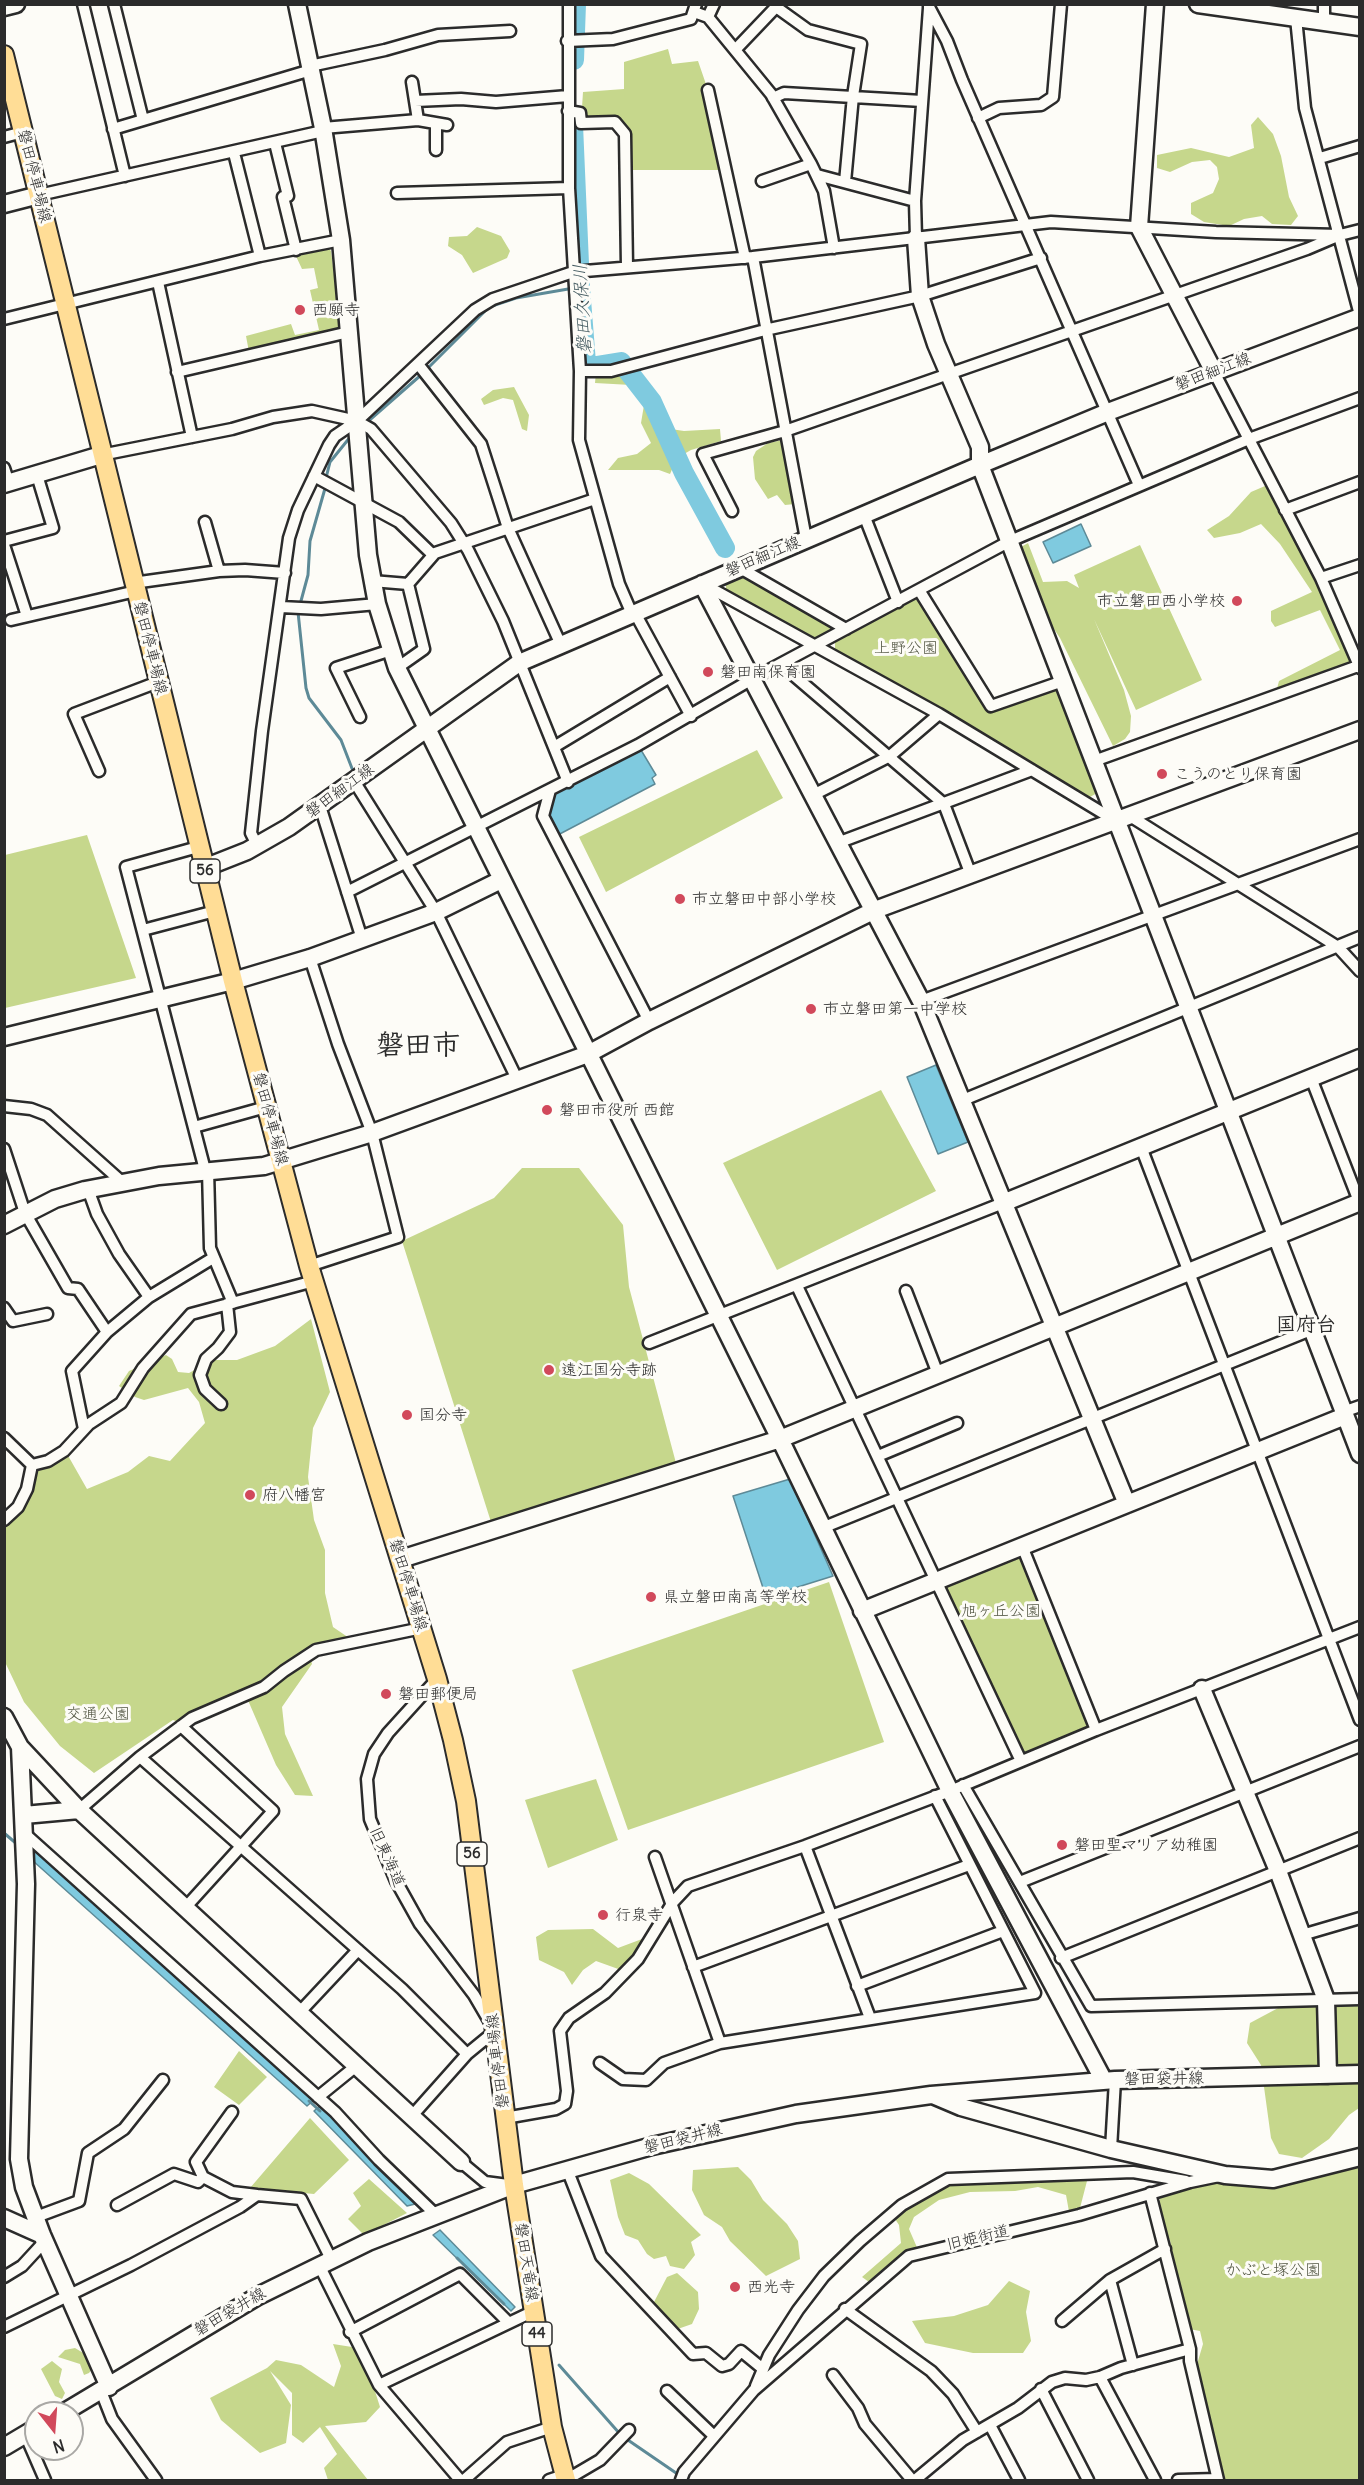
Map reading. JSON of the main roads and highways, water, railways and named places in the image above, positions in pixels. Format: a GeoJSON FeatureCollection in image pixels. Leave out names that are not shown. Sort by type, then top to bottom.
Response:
{"type":"FeatureCollection","features":[{"type":"Feature","properties":{"kind":"main road","name":"磐田停車場線"},"geometry":{"type":"LineString","coordinates":[[4,55],[198,847],[266,1107],[311,1274],[437,1679],[466,1801],[514,2185]]}},
{"type":"Feature","properties":{"kind":"main road","name":"磐田天竜線"},"geometry":{"type":"LineString","coordinates":[[514,2185],[562,2479]]}},
{"type":"Feature","properties":{"kind":"water"},"geometry":{"type":"Polygon","coordinates":[[[1081,524],[1091,546],[1053,563],[1043,542],[1081,524]]]}},
{"type":"Feature","properties":{"kind":"water"},"geometry":{"type":"Polygon","coordinates":[[[638,745],[656,775],[652,778],[655,784],[554,837],[545,819],[549,796],[638,745]]]}},
{"type":"Feature","properties":{"kind":"water"},"geometry":{"type":"Polygon","coordinates":[[[936,1065],[968,1142],[938,1154],[907,1077],[936,1065]]]}},
{"type":"Feature","properties":{"kind":"water"},"geometry":{"type":"Polygon","coordinates":[[[790,1479],[833,1576],[766,1597],[733,1496],[790,1479]]]}},
{"type":"Feature","properties":{"kind":"water"},"geometry":{"type":"Polygon","coordinates":[[[38,1846],[315,2099],[307,2106],[32,1860],[32,1848],[38,1846]]]}},
{"type":"Feature","properties":{"kind":"water"},"geometry":{"type":"Polygon","coordinates":[[[324,2102],[419,2203],[407,2206],[314,2111],[324,2102]]]}},
{"type":"Feature","properties":{"kind":"water"},"geometry":{"type":"Polygon","coordinates":[[[440,2230],[515,2307],[511,2311],[433,2235],[440,2230]]]}},
{"type":"Feature","properties":{"kind":"waterway","name":"磐田久保川"},"geometry":{"type":"LineString","coordinates":[[574,60],[576,4]]}},
{"type":"Feature","properties":{"kind":"waterway","name":"磐田久保川"},"geometry":{"type":"LineString","coordinates":[[573,125],[580,287],[586,363],[590,367],[621,362],[652,402],[684,473],[725,548]]}},
{"type":"Feature","properties":{"kind":"waterway"},"geometry":{"type":"LineString","coordinates":[[365,424],[421,375],[489,307],[516,298],[574,288]]}},
{"type":"Feature","properties":{"kind":"waterway"},"geometry":{"type":"LineString","coordinates":[[326,478],[330,462],[351,436]]}},
{"type":"Feature","properties":{"kind":"waterway"},"geometry":{"type":"LineString","coordinates":[[326,485],[310,541],[308,575],[298,612],[309,698],[341,740],[353,771]]}},
{"type":"Feature","properties":{"kind":"waterway"},"geometry":{"type":"LineString","coordinates":[[4,1833],[18,1845]]}},
{"type":"Feature","properties":{"kind":"waterway"},"geometry":{"type":"LineString","coordinates":[[309,2101],[320,2111]]}},
{"type":"Feature","properties":{"kind":"waterway"},"geometry":{"type":"LineString","coordinates":[[457,2258],[504,2304]]}},
{"type":"Feature","properties":{"kind":"waterway"},"geometry":{"type":"LineString","coordinates":[[559,2365],[620,2434]]}},
{"type":"Feature","properties":{"kind":"waterway"},"geometry":{"type":"LineString","coordinates":[[625,2438],[679,2475]]}},
{"type":"Feature","properties":{"kind":"place","name":"西願寺"},"geometry":{"type":"Point","coordinates":[300,310]}},
{"type":"Feature","properties":{"kind":"place","name":"市立磐田西小学校"},"geometry":{"type":"Point","coordinates":[1237,601]}},
{"type":"Feature","properties":{"kind":"place","name":"磐田南保育園"},"geometry":{"type":"Point","coordinates":[708,672]}},
{"type":"Feature","properties":{"kind":"place","name":"こうのとり保育園"},"geometry":{"type":"Point","coordinates":[1162,774]}},
{"type":"Feature","properties":{"kind":"place","name":"市立磐田中部小学校"},"geometry":{"type":"Point","coordinates":[680,899]}},
{"type":"Feature","properties":{"kind":"place","name":"市立磐田第一中学校"},"geometry":{"type":"Point","coordinates":[811,1009]}},
{"type":"Feature","properties":{"kind":"place","name":"磐田市役所 西館"},"geometry":{"type":"Point","coordinates":[547,1110]}},
{"type":"Feature","properties":{"kind":"place","name":"遠江国分寺跡"},"geometry":{"type":"Point","coordinates":[549,1370]}},
{"type":"Feature","properties":{"kind":"place","name":"国分寺"},"geometry":{"type":"Point","coordinates":[407,1415]}},
{"type":"Feature","properties":{"kind":"place","name":"府八幡宮"},"geometry":{"type":"Point","coordinates":[250,1495]}},
{"type":"Feature","properties":{"kind":"place","name":"県立磐田南高等学校"},"geometry":{"type":"Point","coordinates":[651,1597]}},
{"type":"Feature","properties":{"kind":"place","name":"磐田郵便局"},"geometry":{"type":"Point","coordinates":[386,1694]}},
{"type":"Feature","properties":{"kind":"place","name":"磐田聖マリア幼稚園"},"geometry":{"type":"Point","coordinates":[1062,1845]}},
{"type":"Feature","properties":{"kind":"place","name":"行泉寺"},"geometry":{"type":"Point","coordinates":[603,1915]}},
{"type":"Feature","properties":{"kind":"place","name":"西光寺"},"geometry":{"type":"Point","coordinates":[735,2287]}},
{"type":"Feature","properties":{"kind":"district","name":"磐田市"},"geometry":{"type":"Point","coordinates":[418,1046]}},
{"type":"Feature","properties":{"kind":"district","name":"国府台"},"geometry":{"type":"Point","coordinates":[1306,1325]}},
{"type":"Feature","properties":{"kind":"park label","name":"上野公園"},"geometry":{"type":"Point","coordinates":[906,648]}},
{"type":"Feature","properties":{"kind":"park label","name":"旭ヶ丘公園"},"geometry":{"type":"Point","coordinates":[1001,1611]}},
{"type":"Feature","properties":{"kind":"park label","name":"交通公園"},"geometry":{"type":"Point","coordinates":[98,1714]}},
{"type":"Feature","properties":{"kind":"park label","name":"かぶと塚公園"},"geometry":{"type":"Point","coordinates":[1273,2270]}}]}
